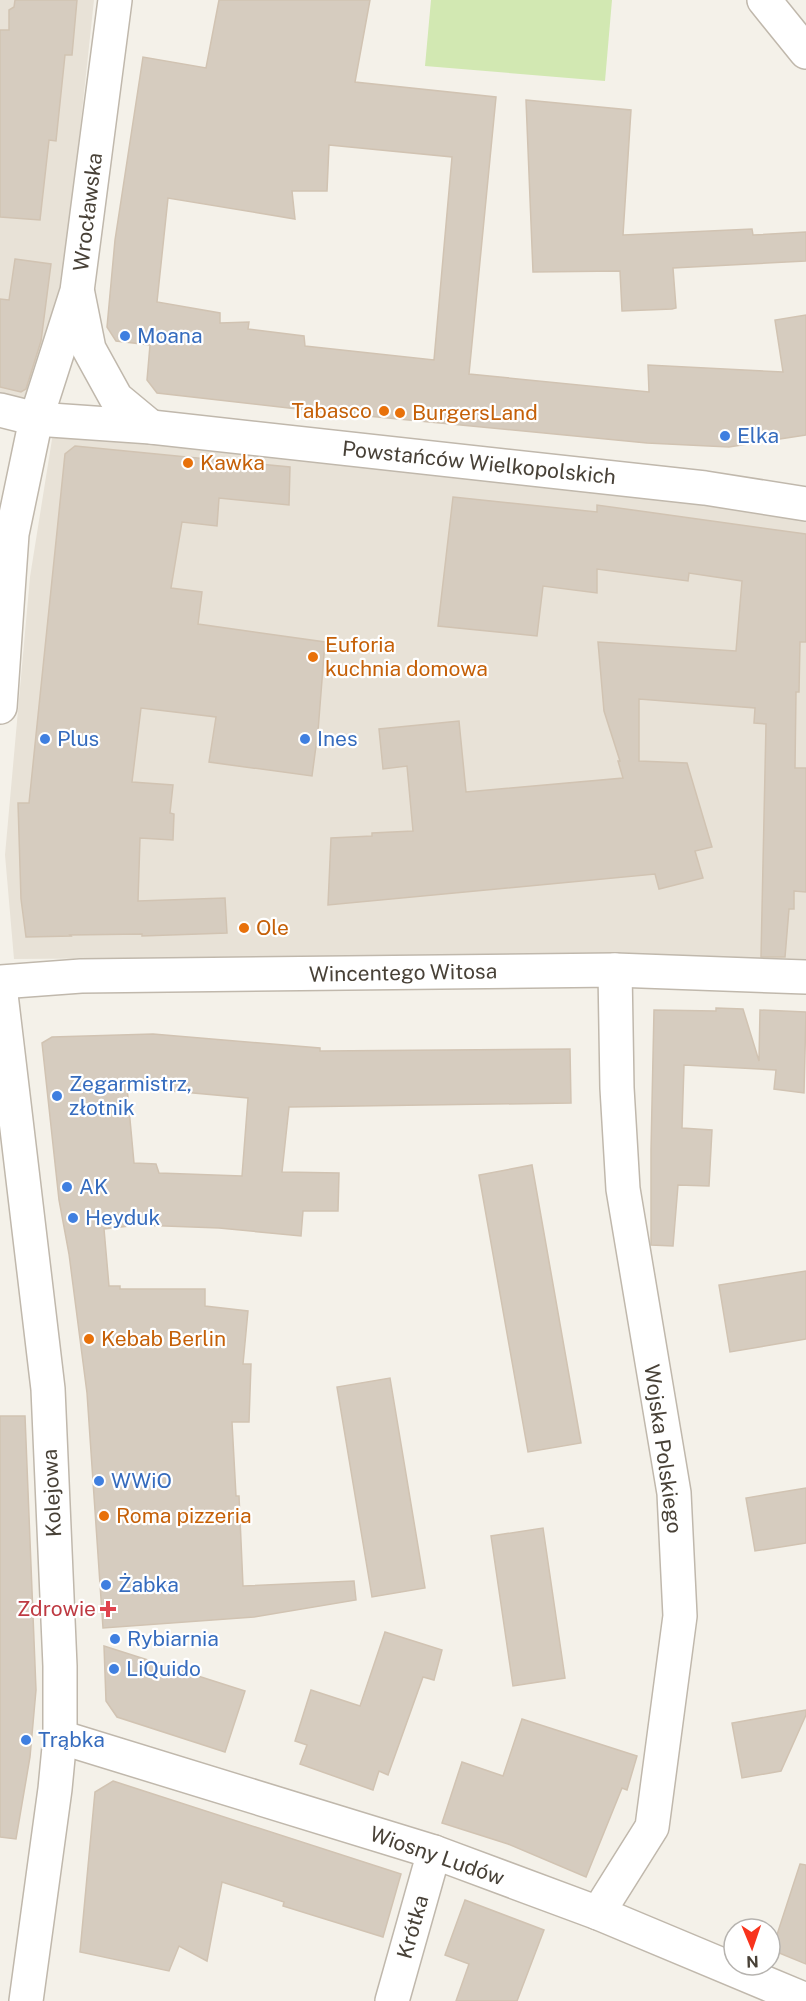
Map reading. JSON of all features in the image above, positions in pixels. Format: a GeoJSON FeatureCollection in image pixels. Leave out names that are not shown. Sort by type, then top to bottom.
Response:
{"type":"FeatureCollection","features":[{"type":"Feature","properties":{"kind":"street","name":"Wrocławska"},"geometry":{"type":"LineString","coordinates":[[36,419],[77,291],[115,0]]}},
{"type":"Feature","properties":{"kind":"street"},"geometry":{"type":"LineString","coordinates":[[764,0],[806,52]]}},
{"type":"Feature","properties":{"kind":"street"},"geometry":{"type":"LineString","coordinates":[[77,291],[89,349],[116,398],[151,427]]}},
{"type":"Feature","properties":{"kind":"street","name":"Powstańców Wielkopolskich"},"geometry":{"type":"LineString","coordinates":[[0,410],[36,419],[151,427],[705,488],[806,504]]}},
{"type":"Feature","properties":{"kind":"street"},"geometry":{"type":"LineString","coordinates":[[0,707],[12,534],[36,419]]}},
{"type":"Feature","properties":{"kind":"street","name":"Wincentego Witosa"},"geometry":{"type":"LineString","coordinates":[[0,984],[81,976],[615,970],[806,977]]}},
{"type":"Feature","properties":{"kind":"street","name":"Wojska Polskiego"},"geometry":{"type":"LineString","coordinates":[[598,1913],[652,1827],[680,1616],[674,1493],[623,1189],[617,1088],[615,970]]}},
{"type":"Feature","properties":{"kind":"street","name":"Kolejowa"},"geometry":{"type":"LineString","coordinates":[[0,984],[48,1389],[60,1666],[60,1737],[55,1789],[26,2001]]}},
{"type":"Feature","properties":{"kind":"street","name":"Wiosny Ludów"},"geometry":{"type":"LineString","coordinates":[[60,1737],[434,1852],[598,1913],[806,2000]]}},
{"type":"Feature","properties":{"kind":"street","name":"Krótka"},"geometry":{"type":"LineString","coordinates":[[392,2001],[434,1852]]}},
{"type":"Feature","properties":{"kind":"shaded area"},"geometry":{"type":"Polygon","coordinates":[[[0,0],[94,0],[63,288],[36,404],[0,394],[0,0]]]}},
{"type":"Feature","properties":{"kind":"shaded area"},"geometry":{"type":"Polygon","coordinates":[[[53,433],[535,479],[806,519],[806,959],[541,955],[14,959],[5,855],[30,577],[53,433]]]}},
{"type":"Feature","properties":{"kind":"green space"},"geometry":{"type":"Polygon","coordinates":[[[431,0],[612,0],[605,81],[425,66],[431,0]]]}},
{"type":"Feature","properties":{"kind":"building"},"geometry":{"type":"Polygon","coordinates":[[[15,0],[77,0],[72,55],[65,55],[56,141],[49,140],[40,220],[0,217],[0,30],[9,30],[9,10],[14,7],[15,0]]]}},
{"type":"Feature","properties":{"kind":"building"},"geometry":{"type":"Polygon","coordinates":[[[219,0],[370,0],[355,82],[496,97],[469,374],[649,392],[648,365],[783,372],[775,320],[806,315],[806,435],[729,447],[647,443],[315,411],[157,393],[147,380],[150,345],[116,341],[107,327],[115,240],[143,57],[206,68],[219,0]],[[329,145],[327,191],[292,191],[295,219],[168,198],[157,302],[220,313],[220,323],[249,322],[248,329],[304,336],[305,346],[434,360],[452,157],[329,145]]]}},
{"type":"Feature","properties":{"kind":"building"},"geometry":{"type":"Polygon","coordinates":[[[526,100],[631,110],[623,235],[752,229],[753,235],[806,232],[806,261],[673,268],[676,308],[672,309],[622,311],[620,271],[533,272],[526,100]]]}},
{"type":"Feature","properties":{"kind":"building"},"geometry":{"type":"Polygon","coordinates":[[[15,259],[51,264],[41,341],[26,389],[21,392],[0,387],[0,299],[9,300],[15,259]]]}},
{"type":"Feature","properties":{"kind":"building"},"geometry":{"type":"Polygon","coordinates":[[[75,446],[290,467],[289,505],[219,498],[217,526],[182,522],[171,588],[202,592],[198,624],[325,642],[312,776],[209,762],[216,717],[141,708],[132,782],[173,785],[170,813],[174,814],[173,840],[140,838],[138,901],[225,898],[227,933],[26,937],[21,899],[18,803],[29,803],[65,454],[75,446]]]}},
{"type":"Feature","properties":{"kind":"building"},"geometry":{"type":"Polygon","coordinates":[[[453,497],[597,512],[597,505],[806,534],[806,642],[800,642],[799,692],[796,692],[795,768],[806,768],[806,892],[794,891],[794,909],[789,909],[785,957],[761,957],[766,724],[754,723],[755,708],[639,699],[639,761],[687,763],[712,847],[695,851],[703,878],[659,889],[655,874],[328,905],[331,838],[413,831],[407,766],[383,769],[379,729],[459,721],[466,792],[623,778],[604,711],[598,642],[736,651],[742,581],[689,573],[688,581],[597,569],[597,593],[543,586],[537,636],[438,626],[453,497]]]}},
{"type":"Feature","properties":{"kind":"building"},"geometry":{"type":"Polygon","coordinates":[[[716,1008],[743,1009],[759,1061],[760,1010],[806,1012],[804,1093],[774,1089],[776,1070],[684,1065],[682,1128],[712,1130],[709,1186],[678,1185],[673,1246],[651,1245],[654,1010],[716,1011],[716,1008]]]}},
{"type":"Feature","properties":{"kind":"building"},"geometry":{"type":"Polygon","coordinates":[[[153,1034],[320,1048],[320,1051],[570,1049],[571,1103],[289,1107],[282,1172],[339,1173],[338,1211],[303,1211],[301,1236],[219,1228],[138,1225],[104,1229],[109,1286],[120,1286],[120,1289],[205,1289],[205,1306],[248,1311],[243,1364],[251,1364],[249,1422],[232,1422],[236,1496],[239,1496],[243,1586],[354,1581],[356,1600],[254,1617],[103,1628],[87,1393],[69,1254],[59,1200],[42,1043],[52,1037],[153,1034]],[[127,1087],[134,1163],[156,1164],[159,1173],[242,1176],[248,1098],[127,1087]]]}},
{"type":"Feature","properties":{"kind":"building"},"geometry":{"type":"Polygon","coordinates":[[[532,1165],[581,1443],[528,1452],[479,1175],[532,1165]]]}},
{"type":"Feature","properties":{"kind":"building"},"geometry":{"type":"Polygon","coordinates":[[[806,1271],[806,1339],[730,1352],[719,1285],[806,1271]]]}},
{"type":"Feature","properties":{"kind":"building"},"geometry":{"type":"Polygon","coordinates":[[[390,1378],[425,1588],[372,1597],[337,1387],[390,1378]]]}},
{"type":"Feature","properties":{"kind":"building"},"geometry":{"type":"Polygon","coordinates":[[[0,1416],[25,1416],[36,1690],[30,1757],[16,1839],[0,1837],[0,1416]]]}},
{"type":"Feature","properties":{"kind":"building"},"geometry":{"type":"Polygon","coordinates":[[[806,1488],[806,1543],[755,1551],[746,1498],[806,1488]]]}},
{"type":"Feature","properties":{"kind":"building"},"geometry":{"type":"Polygon","coordinates":[[[543,1528],[565,1678],[513,1686],[491,1536],[543,1528]]]}},
{"type":"Feature","properties":{"kind":"building"},"geometry":{"type":"Polygon","coordinates":[[[385,1632],[442,1650],[434,1680],[423,1677],[388,1775],[379,1771],[373,1790],[300,1764],[307,1745],[295,1741],[311,1690],[360,1706],[385,1632]]]}},
{"type":"Feature","properties":{"kind":"building"},"geometry":{"type":"Polygon","coordinates":[[[104,1646],[245,1691],[225,1752],[117,1717],[106,1701],[104,1646]]]}},
{"type":"Feature","properties":{"kind":"building"},"geometry":{"type":"Polygon","coordinates":[[[806,1710],[806,1715],[781,1771],[742,1778],[732,1723],[806,1710]]]}},
{"type":"Feature","properties":{"kind":"building"},"geometry":{"type":"Polygon","coordinates":[[[522,1719],[637,1756],[627,1790],[622,1788],[586,1877],[508,1844],[442,1823],[462,1762],[503,1776],[522,1719]]]}},
{"type":"Feature","properties":{"kind":"building"},"geometry":{"type":"Polygon","coordinates":[[[113,1781],[401,1874],[383,1937],[283,1906],[284,1902],[222,1882],[207,1961],[179,1946],[169,1971],[80,1952],[95,1792],[113,1781]]]}},
{"type":"Feature","properties":{"kind":"building"},"geometry":{"type":"Polygon","coordinates":[[[800,1864],[806,1865],[806,1964],[782,1954],[782,1919],[800,1864]]]}},
{"type":"Feature","properties":{"kind":"building"},"geometry":{"type":"Polygon","coordinates":[[[465,1900],[544,1930],[517,2001],[456,2001],[469,1964],[445,1955],[465,1900]]]}},
{"type":"Feature","properties":{"kind":"place","name":"Moana"},"geometry":{"type":"Point","coordinates":[125,336]}},
{"type":"Feature","properties":{"kind":"place","name":"Tabasco"},"geometry":{"type":"Point","coordinates":[384,411]}},
{"type":"Feature","properties":{"kind":"place","name":"BurgersLand"},"geometry":{"type":"Point","coordinates":[400,413]}},
{"type":"Feature","properties":{"kind":"place","name":"Elka"},"geometry":{"type":"Point","coordinates":[725,436]}},
{"type":"Feature","properties":{"kind":"place","name":"Kawka"},"geometry":{"type":"Point","coordinates":[188,463]}},
{"type":"Feature","properties":{"kind":"place","name":"Euforia kuchnia domowa"},"geometry":{"type":"Point","coordinates":[313,657]}},
{"type":"Feature","properties":{"kind":"place","name":"Plus"},"geometry":{"type":"Point","coordinates":[45,739]}},
{"type":"Feature","properties":{"kind":"place","name":"Ines"},"geometry":{"type":"Point","coordinates":[305,739]}},
{"type":"Feature","properties":{"kind":"place","name":"Ole"},"geometry":{"type":"Point","coordinates":[244,928]}},
{"type":"Feature","properties":{"kind":"place","name":"Zegarmistrz, złotnik"},"geometry":{"type":"Point","coordinates":[57,1096]}},
{"type":"Feature","properties":{"kind":"place","name":"AK"},"geometry":{"type":"Point","coordinates":[67,1187]}},
{"type":"Feature","properties":{"kind":"place","name":"Heyduk"},"geometry":{"type":"Point","coordinates":[73,1218]}},
{"type":"Feature","properties":{"kind":"place","name":"Kebab Berlin"},"geometry":{"type":"Point","coordinates":[89,1339]}},
{"type":"Feature","properties":{"kind":"place","name":"WWiO"},"geometry":{"type":"Point","coordinates":[99,1481]}},
{"type":"Feature","properties":{"kind":"place","name":"Roma pizzeria"},"geometry":{"type":"Point","coordinates":[104,1516]}},
{"type":"Feature","properties":{"kind":"place","name":"Żabka"},"geometry":{"type":"Point","coordinates":[106,1585]}},
{"type":"Feature","properties":{"kind":"place","name":"Zdrowie"},"geometry":{"type":"Point","coordinates":[108,1609]}},
{"type":"Feature","properties":{"kind":"place","name":"Rybiarnia"},"geometry":{"type":"Point","coordinates":[115,1639]}},
{"type":"Feature","properties":{"kind":"place","name":"LiQuido"},"geometry":{"type":"Point","coordinates":[114,1669]}},
{"type":"Feature","properties":{"kind":"place","name":"Trąbka"},"geometry":{"type":"Point","coordinates":[26,1740]}}]}
